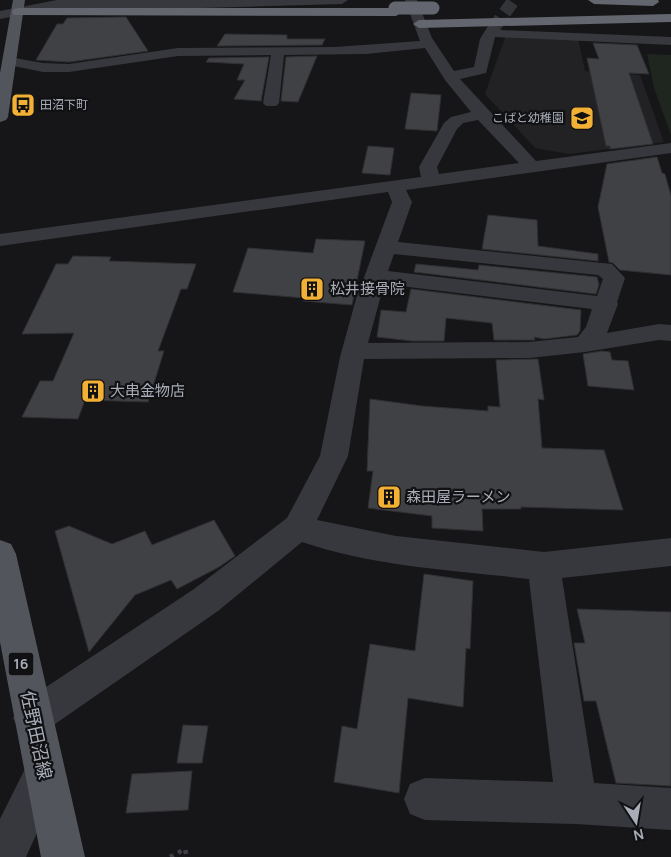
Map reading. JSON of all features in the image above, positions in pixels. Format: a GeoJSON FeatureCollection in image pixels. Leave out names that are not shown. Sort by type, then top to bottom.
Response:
{"type":"FeatureCollection","features":[{"type":"Feature","properties":{"kind":"highway"},"geometry":{"type":"LineString","coordinates":[[594,0],[668,7]]}},
{"type":"Feature","properties":{"kind":"highway"},"geometry":{"type":"LineString","coordinates":[[19,6],[395,10],[668,7]]}},
{"type":"Feature","properties":{"kind":"highway"},"geometry":{"type":"LineString","coordinates":[[582,8],[668,7]]}},
{"type":"Feature","properties":{"kind":"highway"},"geometry":{"type":"LineString","coordinates":[[419,24],[543,23],[671,18]]}},
{"type":"Feature","properties":{"kind":"main road"},"geometry":{"type":"LineString","coordinates":[[0,117],[19,6]]}},
{"type":"Feature","properties":{"kind":"main road","name":"佐野田沼線"},"geometry":{"type":"LineString","coordinates":[[0,554],[32,718],[64,857]]}},
{"type":"Feature","properties":{"kind":"street"},"geometry":{"type":"LineString","coordinates":[[0,15],[19,6],[84,2],[201,4],[342,0]]}},
{"type":"Feature","properties":{"kind":"street"},"geometry":{"type":"LineString","coordinates":[[411,0],[428,44],[451,76],[482,114],[532,167]]}},
{"type":"Feature","properties":{"kind":"street"},"geometry":{"type":"LineString","coordinates":[[451,76],[482,70],[488,39],[492,31],[596,39],[671,41]]}},
{"type":"Feature","properties":{"kind":"street"},"geometry":{"type":"LineString","coordinates":[[9,61],[36,67],[60,68],[175,52],[229,50],[278,52],[398,48],[428,44]]}},
{"type":"Feature","properties":{"kind":"street"},"geometry":{"type":"LineString","coordinates":[[271,102],[278,52]]}},
{"type":"Feature","properties":{"kind":"street"},"geometry":{"type":"LineString","coordinates":[[431,182],[428,167],[450,126],[457,120],[482,114]]}},
{"type":"Feature","properties":{"kind":"street"},"geometry":{"type":"LineString","coordinates":[[0,240],[671,148]]}},
{"type":"Feature","properties":{"kind":"street"},"geometry":{"type":"LineString","coordinates":[[32,718],[206,600],[298,527],[334,456],[354,351],[367,299],[402,202],[395,186]]}},
{"type":"Feature","properties":{"kind":"street"},"geometry":{"type":"LineString","coordinates":[[387,247],[604,269],[614,278],[607,304],[597,329],[586,344]]}},
{"type":"Feature","properties":{"kind":"street"},"geometry":{"type":"LineString","coordinates":[[375,276],[607,304]]}},
{"type":"Feature","properties":{"kind":"street"},"geometry":{"type":"LineString","coordinates":[[354,351],[529,350],[586,344],[659,332],[671,334]]}},
{"type":"Feature","properties":{"kind":"street"},"geometry":{"type":"LineString","coordinates":[[298,527],[328,537],[396,550],[544,566],[671,552]]}},
{"type":"Feature","properties":{"kind":"street"},"geometry":{"type":"LineString","coordinates":[[544,566],[576,803]]}},
{"type":"Feature","properties":{"kind":"street"},"geometry":{"type":"LineString","coordinates":[[4,857],[44,773]]}},
{"type":"Feature","properties":{"kind":"street"},"geometry":{"type":"LineString","coordinates":[[425,799],[576,803],[671,809]]}},
{"type":"Feature","properties":{"kind":"path"},"geometry":{"type":"LineString","coordinates":[[170,857],[185,849],[187,857]]}},
{"type":"Feature","properties":{"kind":"shaded area","name":"こばと幼稚園"},"geometry":{"type":"Polygon","coordinates":[[[506,35],[578,39],[585,71],[640,75],[664,142],[569,154],[535,148],[485,94],[506,35]]]}},
{"type":"Feature","properties":{"kind":"shaded area"},"geometry":{"type":"Polygon","coordinates":[[[647,54],[671,55],[671,135],[654,88],[647,54]]]}},
{"type":"Feature","properties":{"kind":"building"},"geometry":{"type":"Polygon","coordinates":[[[126,17],[148,51],[69,62],[36,60],[57,24],[63,24],[67,18],[126,17]]]}},
{"type":"Feature","properties":{"kind":"building"},"geometry":{"type":"Polygon","coordinates":[[[225,34],[287,35],[287,39],[325,39],[322,45],[217,46],[225,34]]]}},
{"type":"Feature","properties":{"kind":"building"},"geometry":{"type":"Polygon","coordinates":[[[593,43],[637,45],[649,74],[629,73],[653,144],[610,149],[610,146],[606,146],[587,58],[599,59],[593,43]]]}},
{"type":"Feature","properties":{"kind":"building"},"geometry":{"type":"Polygon","coordinates":[[[317,56],[298,102],[281,101],[286,57],[317,56]]]}},
{"type":"Feature","properties":{"kind":"building"},"geometry":{"type":"Polygon","coordinates":[[[269,57],[261,101],[234,99],[245,80],[237,80],[244,64],[206,62],[209,58],[269,57]]]}},
{"type":"Feature","properties":{"kind":"building"},"geometry":{"type":"Polygon","coordinates":[[[411,93],[441,95],[437,131],[405,129],[411,93]]]}},
{"type":"Feature","properties":{"kind":"building"},"geometry":{"type":"Polygon","coordinates":[[[368,146],[394,148],[390,175],[362,173],[368,146]]]}},
{"type":"Feature","properties":{"kind":"building"},"geometry":{"type":"Polygon","coordinates":[[[657,157],[662,173],[665,174],[671,196],[671,275],[620,270],[613,263],[609,262],[598,207],[607,164],[657,157]]]}},
{"type":"Feature","properties":{"kind":"building"},"geometry":{"type":"Polygon","coordinates":[[[488,215],[537,220],[538,246],[598,254],[598,261],[482,249],[488,215]]]}},
{"type":"Feature","properties":{"kind":"building"},"geometry":{"type":"Polygon","coordinates":[[[316,239],[365,241],[352,305],[303,301],[304,298],[233,292],[248,248],[313,253],[316,239]]]}},
{"type":"Feature","properties":{"kind":"building"},"geometry":{"type":"Polygon","coordinates":[[[73,256],[111,257],[109,261],[196,264],[187,289],[181,289],[158,351],[164,351],[148,402],[85,400],[78,419],[22,417],[40,381],[53,381],[74,333],[22,334],[56,264],[68,264],[73,256]]]}},
{"type":"Feature","properties":{"kind":"building"},"geometry":{"type":"Polygon","coordinates":[[[416,264],[478,270],[479,265],[597,277],[599,285],[596,294],[414,272],[416,264]]]}},
{"type":"Feature","properties":{"kind":"building"},"geometry":{"type":"Polygon","coordinates":[[[411,289],[581,310],[580,331],[577,335],[544,339],[534,337],[535,340],[494,340],[492,323],[446,318],[444,341],[412,341],[377,337],[381,310],[406,312],[411,289]]]}},
{"type":"Feature","properties":{"kind":"building"},"geometry":{"type":"Polygon","coordinates":[[[602,351],[610,352],[612,360],[628,361],[634,390],[588,386],[583,354],[602,351]]]}},
{"type":"Feature","properties":{"kind":"building"},"geometry":{"type":"Polygon","coordinates":[[[538,359],[544,400],[538,399],[542,448],[604,450],[623,510],[521,507],[521,509],[482,509],[483,531],[432,528],[432,516],[368,508],[373,471],[367,471],[370,399],[422,406],[488,411],[488,406],[500,407],[496,360],[538,359]]]}},
{"type":"Feature","properties":{"kind":"building"},"geometry":{"type":"Polygon","coordinates":[[[214,520],[235,556],[219,567],[177,589],[171,580],[135,595],[89,652],[55,531],[69,526],[112,544],[145,531],[152,545],[214,520]]]}},
{"type":"Feature","properties":{"kind":"building"},"geometry":{"type":"Polygon","coordinates":[[[424,574],[473,581],[470,649],[466,648],[463,707],[408,698],[399,793],[334,782],[342,726],[357,729],[370,644],[415,651],[424,574]]]}},
{"type":"Feature","properties":{"kind":"building"},"geometry":{"type":"Polygon","coordinates":[[[577,609],[671,612],[671,786],[616,783],[596,701],[584,701],[574,643],[585,643],[577,609]]]}},
{"type":"Feature","properties":{"kind":"building"},"geometry":{"type":"Polygon","coordinates":[[[183,725],[208,726],[202,763],[177,763],[183,725]]]}},
{"type":"Feature","properties":{"kind":"building"},"geometry":{"type":"Polygon","coordinates":[[[192,771],[188,810],[126,813],[132,774],[192,771]]]}},
{"type":"Feature","properties":{"kind":"tunnel"},"geometry":{"type":"LineString","coordinates":[[493,29],[514,0]]}},
{"type":"Feature","properties":{"kind":"place","name":"田沼下町"},"geometry":{"type":"Point","coordinates":[23,105]}},
{"type":"Feature","properties":{"kind":"place","name":"こばと幼稚園"},"geometry":{"type":"Point","coordinates":[582,118]}},
{"type":"Feature","properties":{"kind":"place","name":"松井接骨院"},"geometry":{"type":"Point","coordinates":[312,289]}},
{"type":"Feature","properties":{"kind":"place","name":"大串金物店"},"geometry":{"type":"Point","coordinates":[93,391]}},
{"type":"Feature","properties":{"kind":"place","name":"森田屋ラーメン"},"geometry":{"type":"Point","coordinates":[389,497]}}]}
